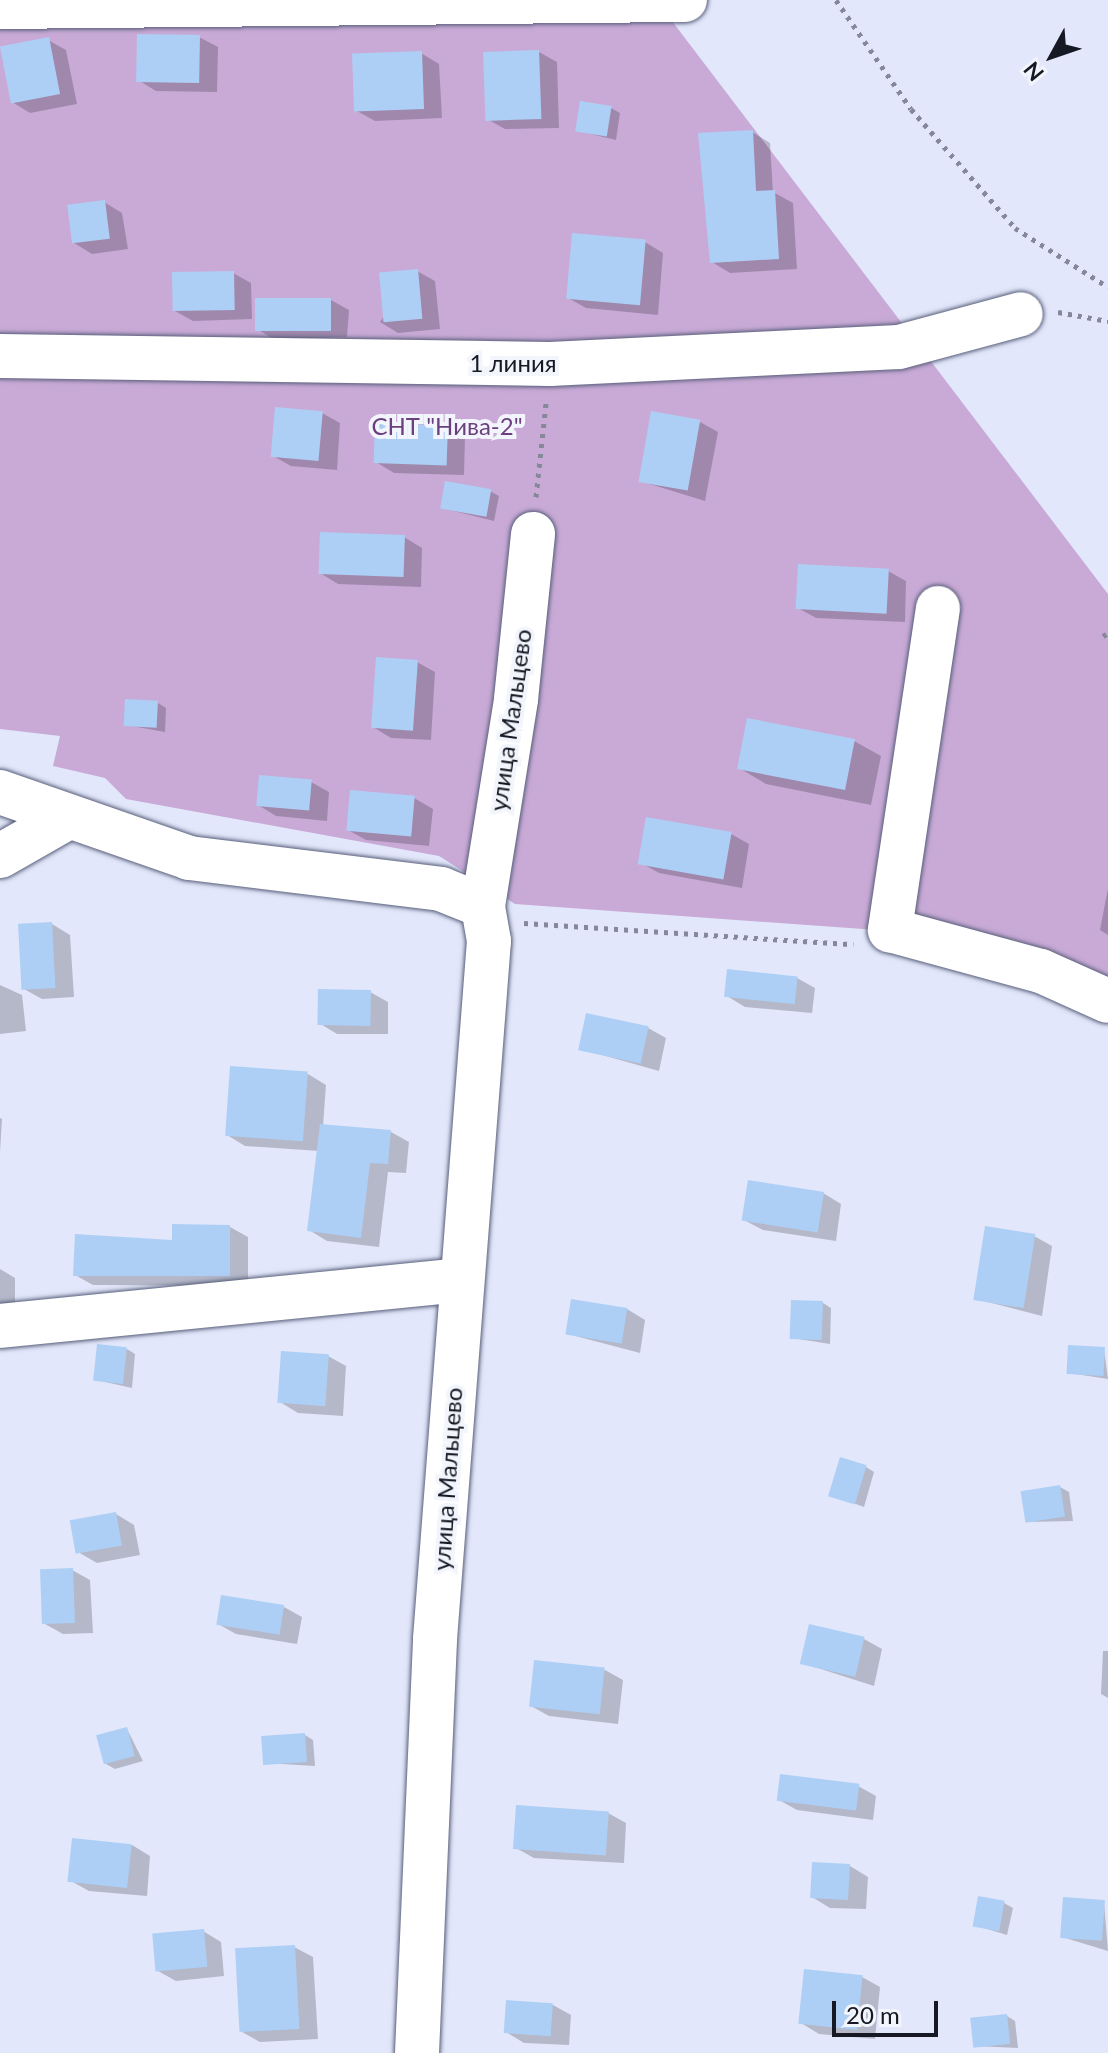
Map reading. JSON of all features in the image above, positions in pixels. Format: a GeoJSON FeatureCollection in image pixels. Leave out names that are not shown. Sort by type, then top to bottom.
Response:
{"type":"FeatureCollection","features":[{"type":"Feature","properties":{"kind":"street"},"geometry":{"type":"LineString","coordinates":[[0,7],[685,0]]}},
{"type":"Feature","properties":{"kind":"street","name":"1 линия"},"geometry":{"type":"LineString","coordinates":[[0,356],[550,364],[899,347],[1021,314]]}},
{"type":"Feature","properties":{"kind":"street","name":"улица Мальцево"},"geometry":{"type":"LineString","coordinates":[[417,2053],[435,1639],[489,941],[483,906],[516,699],[533,534]]}},
{"type":"Feature","properties":{"kind":"street"},"geometry":{"type":"LineString","coordinates":[[938,608],[890,930],[1041,971],[1108,1001]]}},
{"type":"Feature","properties":{"kind":"street"},"geometry":{"type":"LineString","coordinates":[[0,792],[65,819],[189,858],[441,889],[483,906]]}},
{"type":"Feature","properties":{"kind":"street"},"geometry":{"type":"LineString","coordinates":[[0,856],[65,819]]}},
{"type":"Feature","properties":{"kind":"street"},"geometry":{"type":"LineString","coordinates":[[0,1326],[461,1280]]}},
{"type":"Feature","properties":{"kind":"path"},"geometry":{"type":"LineString","coordinates":[[836,0],[911,109],[1015,228],[1108,287]]}},
{"type":"Feature","properties":{"kind":"path"},"geometry":{"type":"LineString","coordinates":[[1021,314],[1071,311],[1108,321]]}},
{"type":"Feature","properties":{"kind":"path"},"geometry":{"type":"LineString","coordinates":[[533,534],[550,364]]}},
{"type":"Feature","properties":{"kind":"path"},"geometry":{"type":"LineString","coordinates":[[483,906],[546,927],[854,944],[890,930]]}},
{"type":"Feature","properties":{"kind":"green space","name":"СНТ \"Нива-2\""},"geometry":{"type":"Polygon","coordinates":[[[0,0],[656,0],[1108,594],[1108,988],[877,930],[515,904],[439,856],[126,799],[105,778],[53,766],[60,736],[0,729],[0,0]]]}},
{"type":"Feature","properties":{"kind":"building"},"geometry":{"type":"Polygon","coordinates":[[[137,34],[200,35],[199,83],[136,82],[137,34]]]}},
{"type":"Feature","properties":{"kind":"building"},"geometry":{"type":"Polygon","coordinates":[[[49,37],[60,94],[11,103],[0,47],[49,37]]]}},
{"type":"Feature","properties":{"kind":"building"},"geometry":{"type":"Polygon","coordinates":[[[539,50],[541,119],[485,121],[483,52],[539,50]]]}},
{"type":"Feature","properties":{"kind":"building"},"geometry":{"type":"Polygon","coordinates":[[[422,51],[424,109],[354,111],[352,53],[422,51]]]}},
{"type":"Feature","properties":{"kind":"building"},"geometry":{"type":"Polygon","coordinates":[[[580,101],[612,106],[607,137],[575,132],[580,101]]]}},
{"type":"Feature","properties":{"kind":"building"},"geometry":{"type":"Polygon","coordinates":[[[753,130],[756,191],[775,190],[779,259],[710,263],[698,133],[753,130]]]}},
{"type":"Feature","properties":{"kind":"building"},"geometry":{"type":"Polygon","coordinates":[[[105,200],[110,239],[72,243],[67,205],[105,200]]]}},
{"type":"Feature","properties":{"kind":"building"},"geometry":{"type":"Polygon","coordinates":[[[572,233],[646,239],[640,305],[566,299],[572,233]]]}},
{"type":"Feature","properties":{"kind":"building"},"geometry":{"type":"Polygon","coordinates":[[[418,269],[422,319],[384,322],[379,272],[418,269]]]}},
{"type":"Feature","properties":{"kind":"building"},"geometry":{"type":"Polygon","coordinates":[[[234,271],[235,310],[173,311],[172,272],[234,271]]]}},
{"type":"Feature","properties":{"kind":"building"},"geometry":{"type":"Polygon","coordinates":[[[255,298],[331,298],[331,331],[255,331],[255,298]]]}},
{"type":"Feature","properties":{"kind":"building"},"geometry":{"type":"Polygon","coordinates":[[[275,407],[323,411],[318,461],[271,457],[275,407]]]}},
{"type":"Feature","properties":{"kind":"building"},"geometry":{"type":"Polygon","coordinates":[[[651,411],[700,420],[688,491],[638,482],[651,411]]]}},
{"type":"Feature","properties":{"kind":"building"},"geometry":{"type":"Polygon","coordinates":[[[375,423],[448,426],[447,466],[374,463],[375,423]]]}},
{"type":"Feature","properties":{"kind":"building"},"geometry":{"type":"Polygon","coordinates":[[[445,481],[491,489],[486,517],[440,509],[445,481]]]}},
{"type":"Feature","properties":{"kind":"building"},"geometry":{"type":"Polygon","coordinates":[[[320,532],[405,535],[403,577],[319,574],[320,532]]]}},
{"type":"Feature","properties":{"kind":"building"},"geometry":{"type":"Polygon","coordinates":[[[798,564],[889,569],[887,614],[796,609],[798,564]]]}},
{"type":"Feature","properties":{"kind":"building"},"geometry":{"type":"Polygon","coordinates":[[[376,657],[418,660],[413,731],[371,728],[376,657]]]}},
{"type":"Feature","properties":{"kind":"building"},"geometry":{"type":"Polygon","coordinates":[[[125,699],[158,701],[157,728],[124,726],[125,699]]]}},
{"type":"Feature","properties":{"kind":"building"},"geometry":{"type":"Polygon","coordinates":[[[747,718],[855,739],[845,790],[737,769],[747,718]]]}},
{"type":"Feature","properties":{"kind":"building"},"geometry":{"type":"Polygon","coordinates":[[[259,775],[312,780],[309,811],[256,806],[259,775]]]}},
{"type":"Feature","properties":{"kind":"building"},"geometry":{"type":"Polygon","coordinates":[[[350,790],[415,796],[411,837],[346,831],[350,790]]]}},
{"type":"Feature","properties":{"kind":"building"},"geometry":{"type":"Polygon","coordinates":[[[646,817],[732,832],[723,879],[638,864],[646,817]]]}},
{"type":"Feature","properties":{"kind":"building"},"geometry":{"type":"Polygon","coordinates":[[[52,922],[55,988],[22,990],[18,924],[52,922]]]}},
{"type":"Feature","properties":{"kind":"building"},"geometry":{"type":"Polygon","coordinates":[[[727,969],[798,976],[795,1004],[724,997],[727,969]]]}},
{"type":"Feature","properties":{"kind":"building"},"geometry":{"type":"Polygon","coordinates":[[[318,989],[371,990],[370,1026],[317,1025],[318,989]]]}},
{"type":"Feature","properties":{"kind":"building"},"geometry":{"type":"Polygon","coordinates":[[[586,1013],[649,1026],[641,1063],[578,1050],[586,1013]]]}},
{"type":"Feature","properties":{"kind":"building"},"geometry":{"type":"Polygon","coordinates":[[[230,1066],[308,1071],[303,1141],[225,1136],[230,1066]]]}},
{"type":"Feature","properties":{"kind":"building"},"geometry":{"type":"Polygon","coordinates":[[[320,1124],[391,1130],[388,1164],[370,1163],[361,1238],[307,1231],[320,1124]]]}},
{"type":"Feature","properties":{"kind":"building"},"geometry":{"type":"Polygon","coordinates":[[[748,1180],[824,1192],[818,1233],[742,1220],[748,1180]]]}},
{"type":"Feature","properties":{"kind":"building"},"geometry":{"type":"Polygon","coordinates":[[[172,1224],[230,1225],[230,1276],[73,1276],[75,1234],[172,1240],[172,1224]]]}},
{"type":"Feature","properties":{"kind":"building"},"geometry":{"type":"Polygon","coordinates":[[[985,1226],[1035,1234],[1024,1308],[973,1300],[985,1226]]]}},
{"type":"Feature","properties":{"kind":"building"},"geometry":{"type":"Polygon","coordinates":[[[571,1299],[627,1308],[622,1343],[565,1335],[571,1299]]]}},
{"type":"Feature","properties":{"kind":"building"},"geometry":{"type":"Polygon","coordinates":[[[791,1300],[823,1301],[822,1340],[790,1339],[791,1300]]]}},
{"type":"Feature","properties":{"kind":"building"},"geometry":{"type":"Polygon","coordinates":[[[97,1344],[127,1347],[123,1384],[93,1381],[97,1344]]]}},
{"type":"Feature","properties":{"kind":"building"},"geometry":{"type":"Polygon","coordinates":[[[1068,1345],[1105,1347],[1103,1376],[1066,1374],[1068,1345]]]}},
{"type":"Feature","properties":{"kind":"building"},"geometry":{"type":"Polygon","coordinates":[[[281,1351],[329,1354],[325,1406],[277,1403],[281,1351]]]}},
{"type":"Feature","properties":{"kind":"building"},"geometry":{"type":"Polygon","coordinates":[[[840,1457],[867,1465],[855,1504],[828,1496],[840,1457]]]}},
{"type":"Feature","properties":{"kind":"building"},"geometry":{"type":"Polygon","coordinates":[[[1060,1485],[1065,1517],[1025,1523],[1020,1491],[1060,1485]]]}},
{"type":"Feature","properties":{"kind":"building"},"geometry":{"type":"Polygon","coordinates":[[[116,1512],[122,1545],[76,1554],[70,1520],[116,1512]]]}},
{"type":"Feature","properties":{"kind":"building"},"geometry":{"type":"Polygon","coordinates":[[[73,1568],[75,1623],[42,1624],[40,1569],[73,1568]]]}},
{"type":"Feature","properties":{"kind":"building"},"geometry":{"type":"Polygon","coordinates":[[[221,1595],[284,1605],[280,1635],[216,1625],[221,1595]]]}},
{"type":"Feature","properties":{"kind":"building"},"geometry":{"type":"Polygon","coordinates":[[[809,1624],[865,1637],[855,1677],[800,1664],[809,1624]]]}},
{"type":"Feature","properties":{"kind":"building"},"geometry":{"type":"Polygon","coordinates":[[[534,1660],[605,1667],[600,1714],[529,1707],[534,1660]]]}},
{"type":"Feature","properties":{"kind":"building"},"geometry":{"type":"Polygon","coordinates":[[[127,1727],[135,1756],[104,1764],[96,1735],[127,1727]]]}},
{"type":"Feature","properties":{"kind":"building"},"geometry":{"type":"Polygon","coordinates":[[[305,1733],[307,1762],[263,1765],[261,1736],[305,1733]]]}},
{"type":"Feature","properties":{"kind":"building"},"geometry":{"type":"Polygon","coordinates":[[[780,1774],[859,1784],[856,1811],[777,1801],[780,1774]]]}},
{"type":"Feature","properties":{"kind":"building"},"geometry":{"type":"Polygon","coordinates":[[[516,1805],[609,1811],[606,1855],[513,1849],[516,1805]]]}},
{"type":"Feature","properties":{"kind":"building"},"geometry":{"type":"Polygon","coordinates":[[[72,1838],[132,1844],[127,1888],[67,1882],[72,1838]]]}},
{"type":"Feature","properties":{"kind":"building"},"geometry":{"type":"Polygon","coordinates":[[[812,1862],[850,1864],[848,1900],[810,1898],[812,1862]]]}},
{"type":"Feature","properties":{"kind":"building"},"geometry":{"type":"Polygon","coordinates":[[[978,1896],[1005,1901],[999,1931],[973,1927],[978,1896]]]}},
{"type":"Feature","properties":{"kind":"building"},"geometry":{"type":"Polygon","coordinates":[[[1063,1897],[1105,1900],[1102,1941],[1060,1938],[1063,1897]]]}},
{"type":"Feature","properties":{"kind":"building"},"geometry":{"type":"Polygon","coordinates":[[[204,1929],[207,1967],[156,1971],[152,1934],[204,1929]]]}},
{"type":"Feature","properties":{"kind":"building"},"geometry":{"type":"Polygon","coordinates":[[[295,1945],[299,2029],[239,2032],[235,1948],[295,1945]]]}},
{"type":"Feature","properties":{"kind":"building"},"geometry":{"type":"Polygon","coordinates":[[[804,1969],[863,1975],[857,2030],[798,2024],[804,1969]]]}},
{"type":"Feature","properties":{"kind":"building"},"geometry":{"type":"Polygon","coordinates":[[[506,2000],[553,2003],[551,2036],[504,2033],[506,2000]]]}},
{"type":"Feature","properties":{"kind":"building"},"geometry":{"type":"Polygon","coordinates":[[[1007,2014],[1010,2044],[973,2048],[970,2018],[1007,2014]]]}}]}
